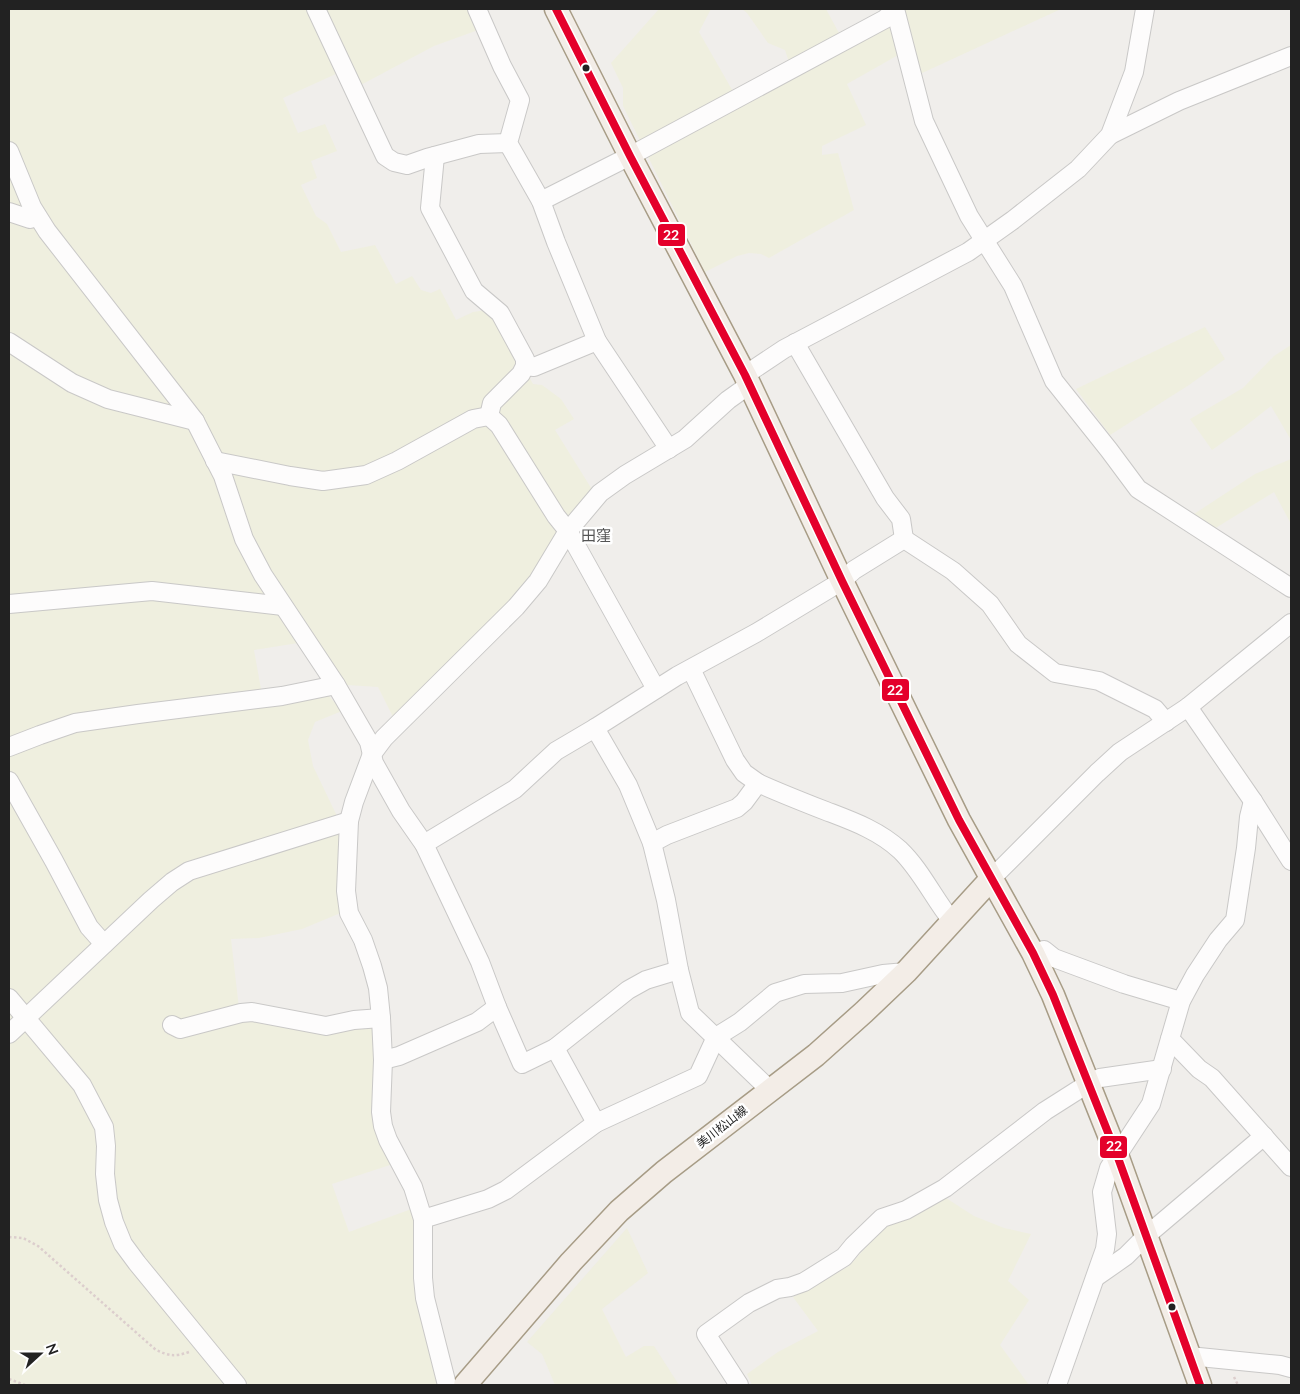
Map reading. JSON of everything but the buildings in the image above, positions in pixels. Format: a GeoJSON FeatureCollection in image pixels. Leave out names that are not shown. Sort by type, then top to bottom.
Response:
{"type":"FeatureCollection","features":[{"type":"Feature","properties":{"kind":"main road"},"geometry":{"type":"LineString","coordinates":[[556,9],[747,380],[842,582],[959,820],[1033,953],[1054,995],[1117,1155],[1200,1385]]}},
{"type":"Feature","properties":{"kind":"main road","name":"美川松山線"},"geometry":{"type":"LineString","coordinates":[[465,1385],[571,1262],[619,1211],[664,1172],[816,1055],[906,972],[991,879]]}},
{"type":"Feature","properties":{"kind":"street"},"geometry":{"type":"LineString","coordinates":[[316,9],[384,156],[394,162],[407,164],[479,144],[508,143]]}},
{"type":"Feature","properties":{"kind":"street"},"geometry":{"type":"LineString","coordinates":[[477,9],[502,66],[520,100],[508,143],[542,201],[556,242],[596,340],[669,448]]}},
{"type":"Feature","properties":{"kind":"street"},"geometry":{"type":"LineString","coordinates":[[542,201],[885,19],[895,9]]}},
{"type":"Feature","properties":{"kind":"street"},"geometry":{"type":"LineString","coordinates":[[895,9],[924,121],[969,216],[1012,286],[1054,381],[1138,489],[1291,588]]}},
{"type":"Feature","properties":{"kind":"street"},"geometry":{"type":"LineString","coordinates":[[1110,135],[1134,72],[1146,9]]}},
{"type":"Feature","properties":{"kind":"street"},"geometry":{"type":"LineString","coordinates":[[447,1385],[425,1298],[423,1219],[413,1187],[388,1140],[383,1126],[381,1112],[383,1060],[378,988],[363,940],[349,913],[346,891],[349,821],[356,794],[372,754],[384,738],[516,607],[538,581],[568,531],[600,493],[625,475],[685,439],[747,380],[795,343],[968,252],[1078,169],[1110,135],[1179,101],[1291,56]]}},
{"type":"Feature","properties":{"kind":"street"},"geometry":{"type":"LineString","coordinates":[[9,151],[32,207],[47,231],[195,421],[223,476],[244,539],[262,575],[336,685],[369,742],[374,763],[401,811],[424,844],[480,962],[522,1064],[555,1048],[628,990],[646,980],[679,970]]}},
{"type":"Feature","properties":{"kind":"street"},"geometry":{"type":"LineString","coordinates":[[434,156],[430,208],[474,291],[500,313],[525,359],[525,366],[521,374],[492,403],[488,416]]}},
{"type":"Feature","properties":{"kind":"street"},"geometry":{"type":"LineString","coordinates":[[9,212],[30,219],[37,216]]}},
{"type":"Feature","properties":{"kind":"street"},"geometry":{"type":"LineString","coordinates":[[525,366],[534,367],[596,340]]}},
{"type":"Feature","properties":{"kind":"street"},"geometry":{"type":"LineString","coordinates":[[9,342],[72,383],[108,399],[195,421]]}},
{"type":"Feature","properties":{"kind":"street"},"geometry":{"type":"LineString","coordinates":[[795,343],[880,489],[901,519],[904,539],[953,571],[990,604],[1018,644],[1056,672],[1100,681],[1155,709],[1166,722]]}},
{"type":"Feature","properties":{"kind":"street"},"geometry":{"type":"LineString","coordinates":[[215,461],[323,481],[366,475],[396,461],[473,419],[488,416]]}},
{"type":"Feature","properties":{"kind":"street"},"geometry":{"type":"LineString","coordinates":[[488,416],[499,425],[556,516],[568,531],[656,689]]}},
{"type":"Feature","properties":{"kind":"street"},"geometry":{"type":"LineString","coordinates":[[424,844],[515,789],[556,751],[656,689],[842,582],[854,570],[904,539]]}},
{"type":"Feature","properties":{"kind":"street"},"geometry":{"type":"LineString","coordinates":[[9,604],[152,591],[283,606]]}},
{"type":"Feature","properties":{"kind":"street"},"geometry":{"type":"LineString","coordinates":[[991,879],[1120,752],[1188,707],[1291,623]]}},
{"type":"Feature","properties":{"kind":"street"},"geometry":{"type":"LineString","coordinates":[[690,669],[735,760],[744,773],[758,784],[871,829],[884,838],[901,851],[924,880],[952,921]]}},
{"type":"Feature","properties":{"kind":"street"},"geometry":{"type":"LineString","coordinates":[[9,747],[75,723],[282,696],[336,685]]}},
{"type":"Feature","properties":{"kind":"street"},"geometry":{"type":"LineString","coordinates":[[1188,707],[1253,801],[1291,861]]}},
{"type":"Feature","properties":{"kind":"street"},"geometry":{"type":"LineString","coordinates":[[594,728],[628,785],[652,844],[690,1013],[770,1090]]}},
{"type":"Feature","properties":{"kind":"street"},"geometry":{"type":"LineString","coordinates":[[9,781],[89,927],[104,944]]}},
{"type":"Feature","properties":{"kind":"street"},"geometry":{"type":"LineString","coordinates":[[652,844],[667,835],[737,808],[758,784]]}},
{"type":"Feature","properties":{"kind":"street"},"geometry":{"type":"LineString","coordinates":[[1058,1385],[1105,1249],[1107,1234],[1102,1192],[1109,1168],[1151,1104],[1182,1001],[1195,975],[1218,940],[1235,920],[1249,817],[1253,801]]}},
{"type":"Feature","properties":{"kind":"street"},"geometry":{"type":"LineString","coordinates":[[9,1034],[151,900],[172,882],[189,871],[349,821]]}},
{"type":"Feature","properties":{"kind":"street"},"geometry":{"type":"LineString","coordinates":[[1033,953],[1044,950],[1054,958],[1124,984],[1182,1001]]}},
{"type":"Feature","properties":{"kind":"street"},"geometry":{"type":"LineString","coordinates":[[423,1219],[488,1199],[506,1190],[596,1123],[698,1076],[716,1037],[740,1022],[775,993],[804,984],[842,983],[883,974],[906,972]]}},
{"type":"Feature","properties":{"kind":"street"},"geometry":{"type":"LineString","coordinates":[[9,998],[82,1085],[104,1127],[108,1200],[123,1244],[237,1385]]}},
{"type":"Feature","properties":{"kind":"street"},"geometry":{"type":"LineString","coordinates":[[383,1060],[399,1056],[477,1022],[497,1006]]}},
{"type":"Feature","properties":{"kind":"street"},"geometry":{"type":"LineString","coordinates":[[172,1025],[180,1028],[252,1012],[326,1026],[354,1020],[381,1018]]}},
{"type":"Feature","properties":{"kind":"street"},"geometry":{"type":"LineString","coordinates":[[1170,1039],[1199,1069],[1212,1078],[1291,1167]]}},
{"type":"Feature","properties":{"kind":"street"},"geometry":{"type":"LineString","coordinates":[[555,1048],[596,1123]]}},
{"type":"Feature","properties":{"kind":"street"},"geometry":{"type":"LineString","coordinates":[[739,1385],[706,1334],[749,1303],[777,1289],[804,1282],[844,1257],[882,1218],[906,1210],[945,1188],[1045,1111],[1089,1083],[1100,1078],[1162,1069]]}},
{"type":"Feature","properties":{"kind":"street"},"geometry":{"type":"LineString","coordinates":[[1096,1276],[1126,1256],[1146,1236],[1264,1136]]}},
{"type":"Feature","properties":{"kind":"street"},"geometry":{"type":"LineString","coordinates":[[1189,1356],[1280,1365],[1291,1368]]}},
{"type":"Feature","properties":{"kind":"path"},"geometry":{"type":"LineString","coordinates":[[9,1237],[23,1238],[38,1246],[156,1350],[169,1356],[179,1355],[192,1351],[202,1343]]}},
{"type":"Feature","properties":{"kind":"path"},"geometry":{"type":"LineString","coordinates":[[9,1379],[25,1385]]}},
{"type":"Feature","properties":{"kind":"green space"},"geometry":{"type":"Polygon","coordinates":[[[9,9],[469,9],[478,30],[434,46],[357,87],[349,68],[283,98],[298,133],[325,124],[337,151],[311,161],[317,178],[301,185],[316,216],[327,224],[341,252],[375,245],[396,284],[412,276],[421,290],[431,293],[440,289],[456,320],[473,312],[486,310],[498,320],[533,384],[542,385],[561,399],[574,419],[555,430],[593,491],[531,581],[394,719],[378,687],[347,685],[317,640],[254,650],[264,706],[326,693],[342,711],[315,722],[308,740],[313,766],[336,814],[339,834],[342,839],[343,912],[302,929],[259,938],[231,939],[240,1017],[374,1024],[374,1114],[393,1164],[332,1184],[349,1232],[414,1208],[441,1385],[9,1385],[9,9]]]}},
{"type":"Feature","properties":{"kind":"green space"},"geometry":{"type":"Polygon","coordinates":[[[659,9],[711,9],[699,32],[739,102],[793,74],[785,50],[768,43],[747,13],[742,9],[826,9],[846,46],[901,9],[1061,9],[920,74],[900,54],[847,84],[866,125],[822,146],[822,155],[838,153],[854,210],[769,258],[761,254],[749,253],[737,256],[705,272],[623,106],[623,88],[611,63],[659,9]]]}},
{"type":"Feature","properties":{"kind":"green space"},"geometry":{"type":"Polygon","coordinates":[[[1205,327],[1225,359],[1189,385],[1110,435],[1076,389],[1205,327]]]}},
{"type":"Feature","properties":{"kind":"green space"},"geometry":{"type":"Polygon","coordinates":[[[1291,345],[1291,440],[1271,406],[1212,450],[1190,419],[1243,388],[1274,356],[1291,345]]]}},
{"type":"Feature","properties":{"kind":"green space"},"geometry":{"type":"Polygon","coordinates":[[[1291,459],[1291,524],[1274,492],[1214,529],[1194,514],[1255,474],[1291,459]]]}},
{"type":"Feature","properties":{"kind":"green space"},"geometry":{"type":"Polygon","coordinates":[[[946,1198],[974,1216],[1004,1228],[1031,1234],[1008,1281],[1029,1300],[1000,1345],[1029,1385],[752,1385],[747,1374],[778,1352],[818,1331],[793,1297],[849,1266],[886,1225],[912,1216],[946,1198]]]}},
{"type":"Feature","properties":{"kind":"green space"},"geometry":{"type":"Polygon","coordinates":[[[627,1228],[648,1273],[602,1309],[626,1357],[644,1346],[654,1346],[679,1385],[555,1385],[542,1354],[527,1342],[627,1228]]]}},
{"type":"Feature","properties":{"kind":"transit line","name":"22"},"geometry":{"type":"LineString","coordinates":[[556,9],[630,156],[745,375],[842,581],[959,820],[1033,953],[1053,995],[1117,1155],[1200,1385]]}},
{"type":"Feature","properties":{"kind":"district","name":"田窪"},"geometry":{"type":"Point","coordinates":[596,536]}}]}
